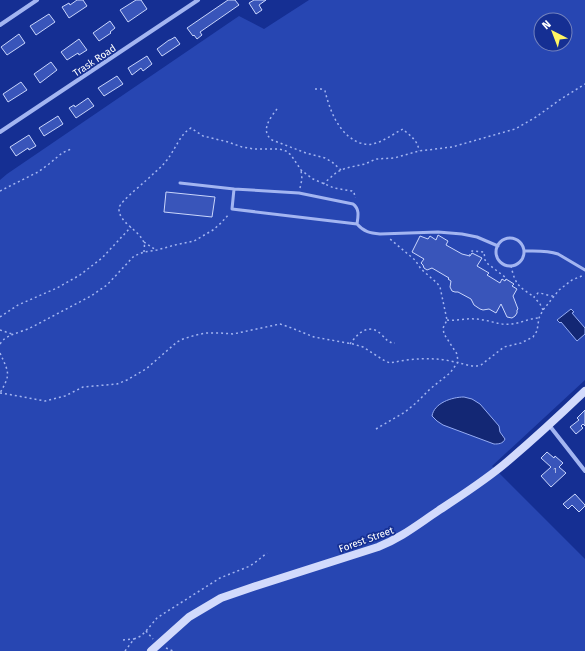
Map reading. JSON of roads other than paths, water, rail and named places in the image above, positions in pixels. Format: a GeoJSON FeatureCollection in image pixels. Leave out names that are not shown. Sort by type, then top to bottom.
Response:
{"type":"FeatureCollection","features":[{"type":"Feature","properties":{"kind":"street"},"geometry":{"type":"LineString","coordinates":[[0,25],[37,0]]}},
{"type":"Feature","properties":{"kind":"street","name":"Trask Road"},"geometry":{"type":"LineString","coordinates":[[0,132],[198,0]]}},
{"type":"Feature","properties":{"kind":"street","name":"Forest Street"},"geometry":{"type":"LineString","coordinates":[[150,651],[189,616],[221,598],[365,552],[408,533],[497,470],[550,425],[585,391]]}},
{"type":"Feature","properties":{"kind":"street"},"geometry":{"type":"LineString","coordinates":[[550,425],[585,471]]}},
{"type":"Feature","properties":{"kind":"lane"},"geometry":{"type":"LineString","coordinates":[[180,183],[234,189],[298,193],[355,204],[358,215],[357,224]]}},
{"type":"Feature","properties":{"kind":"lane"},"geometry":{"type":"LineString","coordinates":[[234,189],[232,209],[357,224],[363,230],[372,233],[438,232],[462,234],[476,237],[498,246]]}},
{"type":"Feature","properties":{"kind":"lane"},"geometry":{"type":"LineString","coordinates":[[510,238],[522,244],[524,251],[521,261],[511,266],[504,265],[500,262],[496,254],[501,241],[510,238]]}},
{"type":"Feature","properties":{"kind":"lane"},"geometry":{"type":"LineString","coordinates":[[524,251],[545,251],[558,254],[585,270]]}}]}
